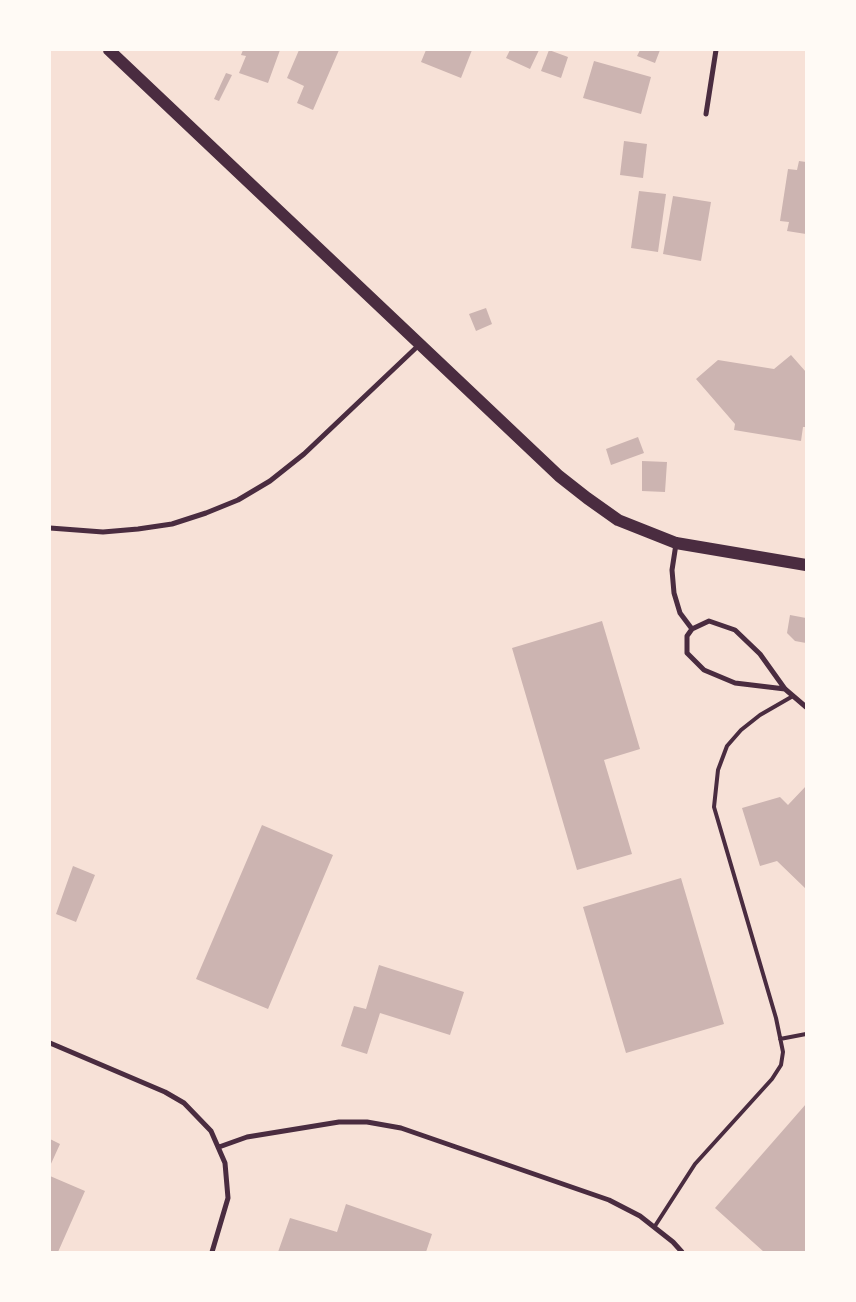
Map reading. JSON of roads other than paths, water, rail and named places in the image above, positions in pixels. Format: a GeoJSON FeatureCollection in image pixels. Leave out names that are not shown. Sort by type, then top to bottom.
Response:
{"type":"FeatureCollection","features":[{"type":"Feature","properties":{"kind":"main road"},"geometry":{"type":"LineString","coordinates":[[109,50],[559,476],[586,498],[618,520],[676,543],[806,565]]}},
{"type":"Feature","properties":{"kind":"street"},"geometry":{"type":"LineString","coordinates":[[706,114],[716,50]]}},
{"type":"Feature","properties":{"kind":"street"},"geometry":{"type":"LineString","coordinates":[[50,528],[103,532],[172,524],[238,500],[270,481],[304,454],[421,344]]}},
{"type":"Feature","properties":{"kind":"street"},"geometry":{"type":"LineString","coordinates":[[676,543],[672,570],[674,593],[680,612],[692,629]]}},
{"type":"Feature","properties":{"kind":"street"},"geometry":{"type":"LineString","coordinates":[[786,689],[735,682],[704,670],[687,653],[687,636],[692,629],[709,620],[735,630],[760,654],[786,689],[806,707]]}},
{"type":"Feature","properties":{"kind":"street"},"geometry":{"type":"LineString","coordinates":[[50,1042],[166,1092],[199,1117],[219,1147],[228,1179],[228,1198],[212,1252]]}},
{"type":"Feature","properties":{"kind":"street"},"geometry":{"type":"LineString","coordinates":[[219,1147],[247,1137],[339,1122],[367,1122],[401,1128],[600,1197],[640,1216],[655,1226],[682,1252]]}},
{"type":"Feature","properties":{"kind":"lane"},"geometry":{"type":"LineString","coordinates":[[655,1226],[695,1164],[772,1079],[781,1065],[784,1052],[714,807],[718,770],[727,746],[760,714],[794,696]]}},
{"type":"Feature","properties":{"kind":"lane"},"geometry":{"type":"LineString","coordinates":[[780,1039],[806,1034]]}}]}
